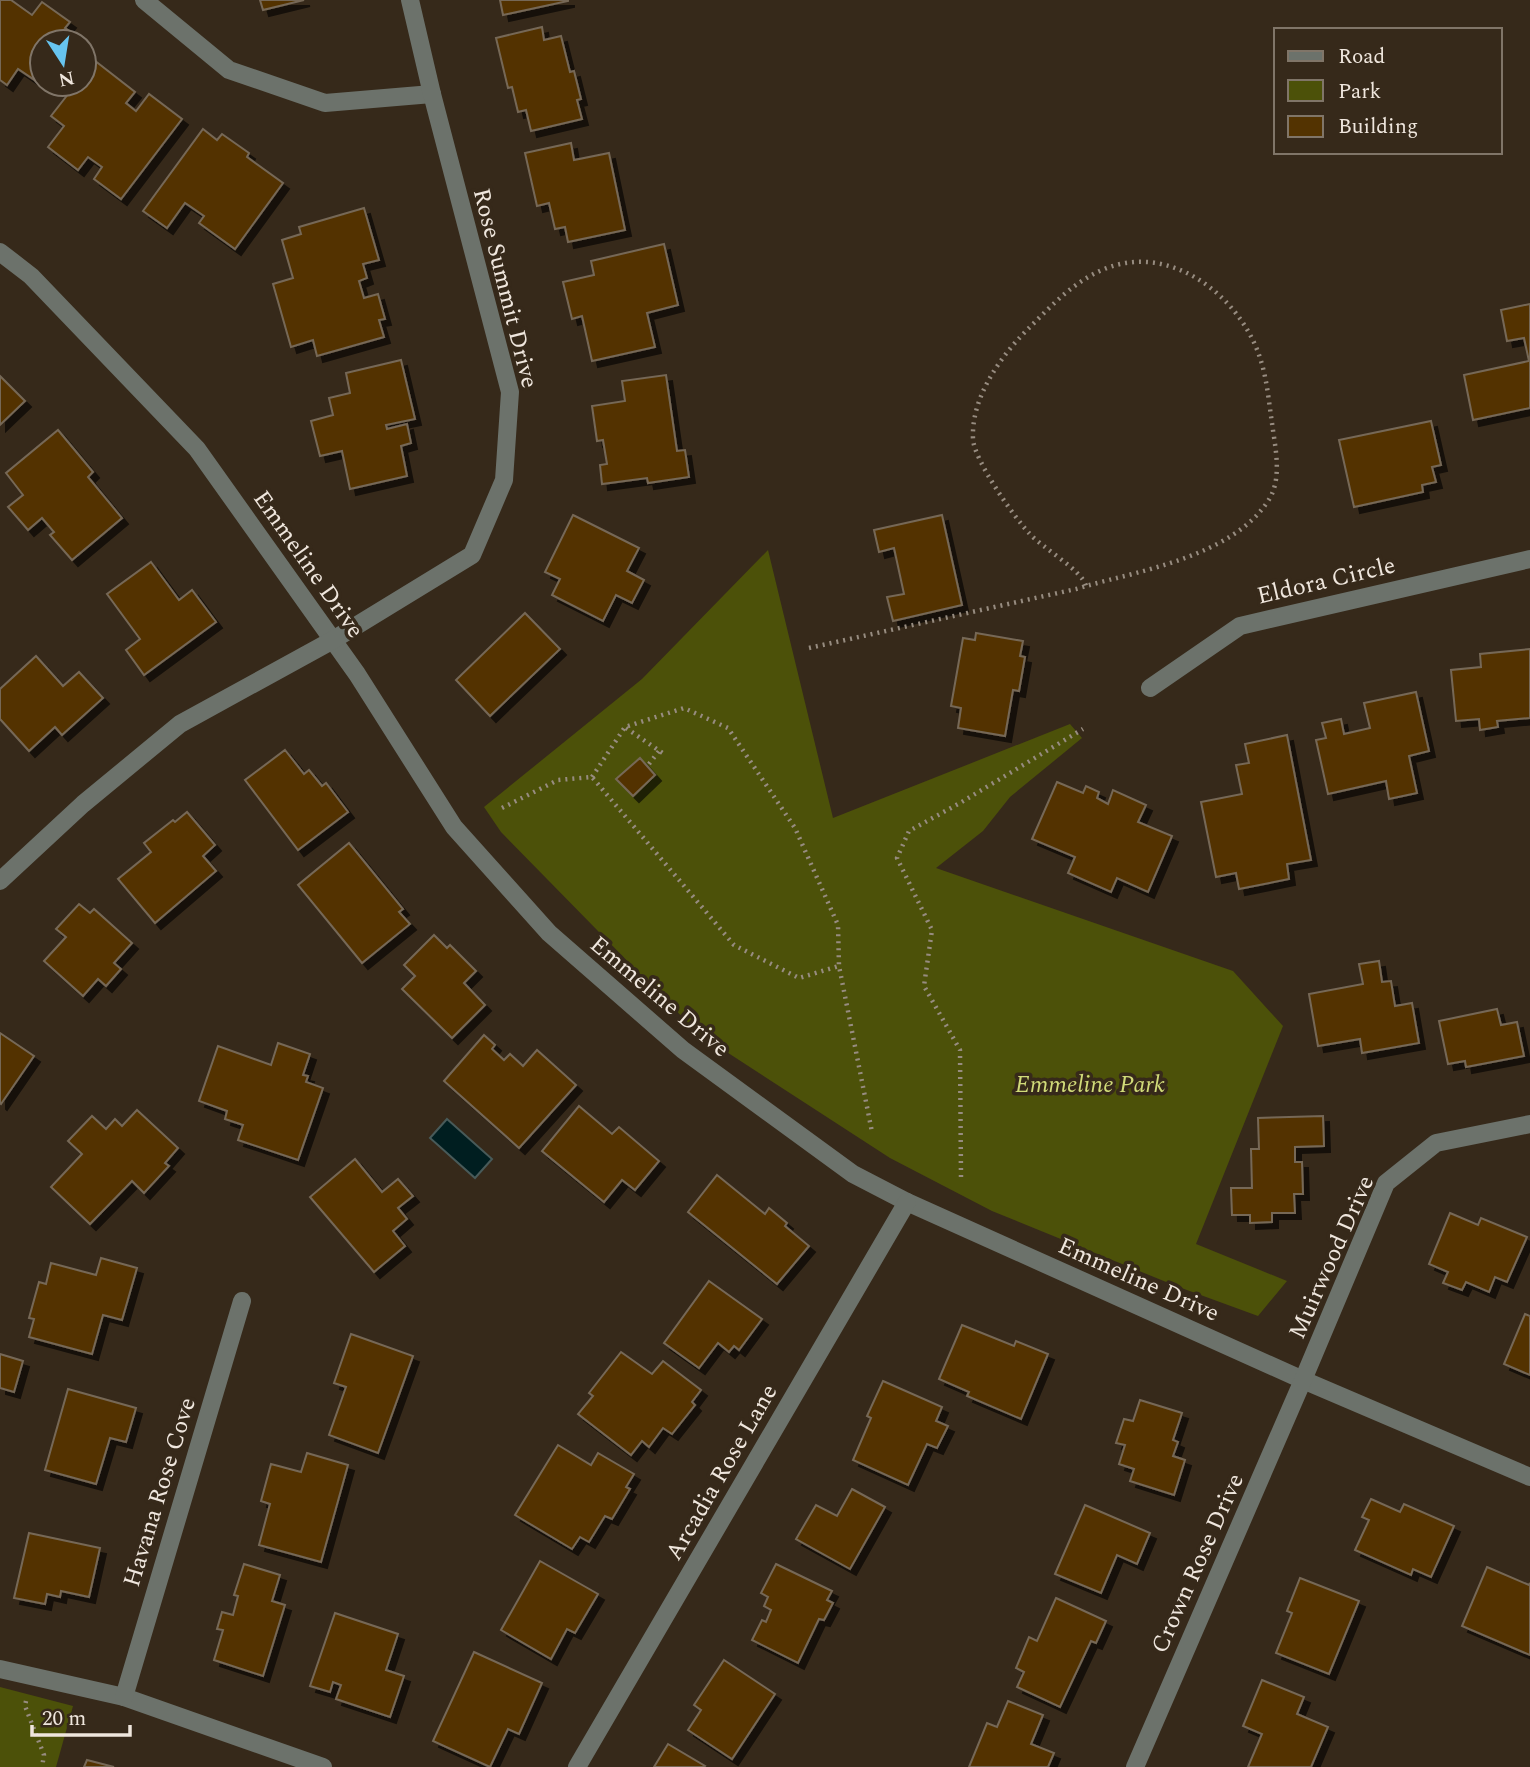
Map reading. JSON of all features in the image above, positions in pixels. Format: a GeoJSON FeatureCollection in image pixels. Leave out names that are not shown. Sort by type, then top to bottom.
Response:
{"type":"FeatureCollection","features":[{"type":"Feature","properties":{"kind":"street"},"geometry":{"type":"LineString","coordinates":[[144,0],[229,70],[325,103],[432,94]]}},
{"type":"Feature","properties":{"kind":"street","name":"Rose Summit Drive"},"geometry":{"type":"LineString","coordinates":[[0,881],[83,804],[180,724],[333,640],[472,555],[504,480],[510,392],[432,94],[411,0]]}},
{"type":"Feature","properties":{"kind":"street","name":"Emmeline Drive"},"geometry":{"type":"LineString","coordinates":[[0,252],[31,276],[197,449],[333,640],[454,827],[548,933],[683,1050],[853,1174],[906,1202],[1303,1380],[1530,1477]]}},
{"type":"Feature","properties":{"kind":"street","name":"Eldora Circle"},"geometry":{"type":"LineString","coordinates":[[1150,688],[1240,626],[1530,559]]}},
{"type":"Feature","properties":{"kind":"street","name":"Muirwood Drive"},"geometry":{"type":"LineString","coordinates":[[1303,1380],[1386,1183],[1436,1143],[1530,1124]]}},
{"type":"Feature","properties":{"kind":"street","name":"Arcadia Rose Lane"},"geometry":{"type":"LineString","coordinates":[[577,1767],[906,1202]]}},
{"type":"Feature","properties":{"kind":"street","name":"Havana Rose Cove"},"geometry":{"type":"LineString","coordinates":[[124,1697],[242,1301]]}},
{"type":"Feature","properties":{"kind":"street","name":"Crown Rose Drive"},"geometry":{"type":"LineString","coordinates":[[1135,1767],[1303,1380]]}},
{"type":"Feature","properties":{"kind":"street"},"geometry":{"type":"LineString","coordinates":[[0,1669],[124,1697],[323,1767]]}},
{"type":"Feature","properties":{"kind":"path"},"geometry":{"type":"LineString","coordinates":[[809,648],[1086,586],[1186,559],[1221,542],[1250,521],[1270,499],[1277,474],[1261,360],[1245,325],[1217,291],[1191,273],[1161,264],[1133,263],[1103,270],[1068,290],[1018,338],[993,372],[980,399],[973,423],[973,442],[979,461],[1015,515],[1030,534],[1080,574],[1086,586]]}},
{"type":"Feature","properties":{"kind":"path"},"geometry":{"type":"LineString","coordinates":[[592,777],[625,727],[684,708],[728,728],[795,828],[838,925],[839,966],[872,1132]]}},
{"type":"Feature","properties":{"kind":"path"},"geometry":{"type":"LineString","coordinates":[[625,727],[662,752],[649,764]]}},
{"type":"Feature","properties":{"kind":"path"},"geometry":{"type":"LineString","coordinates":[[961,1177],[960,1050],[924,986],[932,930],[897,858],[909,831],[1083,729]]}},
{"type":"Feature","properties":{"kind":"path"},"geometry":{"type":"LineString","coordinates":[[502,808],[558,780],[592,777]]}},
{"type":"Feature","properties":{"kind":"path"},"geometry":{"type":"LineString","coordinates":[[592,777],[734,945],[799,978],[839,966]]}},
{"type":"Feature","properties":{"kind":"path"},"geometry":{"type":"LineString","coordinates":[[32,1676],[25,1706],[44,1755],[42,1767]]}},
{"type":"Feature","properties":{"kind":"green space","name":"Emmeline Park"},"geometry":{"type":"Polygon","coordinates":[[[768,550],[833,818],[1070,724],[1082,738],[1010,797],[983,831],[936,868],[1233,971],[1283,1026],[1196,1244],[1287,1281],[1258,1316],[1176,1286],[992,1211],[890,1158],[699,1034],[501,832],[484,807],[642,679],[768,550]]]}},
{"type":"Feature","properties":{"kind":"green space"},"geometry":{"type":"Polygon","coordinates":[[[0,1687],[73,1706],[56,1767],[0,1767],[0,1687]]]}},
{"type":"Feature","properties":{"kind":"water"},"geometry":{"type":"Polygon","coordinates":[[[447,1119],[492,1159],[475,1178],[430,1138],[447,1119]]]}},
{"type":"Feature","properties":{"kind":"building"},"geometry":{"type":"Polygon","coordinates":[[[0,0],[11,0],[32,15],[42,2],[70,22],[65,28],[28,28],[28,76],[18,69],[7,85],[0,80],[0,0]]]}},
{"type":"Feature","properties":{"kind":"building"},"geometry":{"type":"Polygon","coordinates":[[[260,0],[304,0],[263,10],[260,0]]]}},
{"type":"Feature","properties":{"kind":"building"},"geometry":{"type":"Polygon","coordinates":[[[500,0],[568,0],[568,1],[503,15],[500,0]]]}},
{"type":"Feature","properties":{"kind":"building"},"geometry":{"type":"Polygon","coordinates":[[[542,27],[544,40],[561,36],[570,72],[574,71],[581,99],[577,100],[582,119],[531,131],[526,110],[518,112],[512,87],[508,88],[496,38],[542,27]]]}},
{"type":"Feature","properties":{"kind":"building"},"geometry":{"type":"Polygon","coordinates":[[[98,63],[135,92],[126,103],[136,111],[149,94],[182,119],[121,199],[94,179],[102,167],[88,157],[78,170],[48,147],[64,126],[51,116],[65,98],[98,98],[98,63]]]}},
{"type":"Feature","properties":{"kind":"building"},"geometry":{"type":"Polygon","coordinates":[[[203,129],[217,140],[222,134],[249,153],[247,157],[283,183],[235,249],[199,223],[204,216],[185,203],[167,228],[143,211],[203,129]]]}},
{"type":"Feature","properties":{"kind":"building"},"geometry":{"type":"Polygon","coordinates":[[[571,143],[574,160],[609,153],[625,230],[568,242],[565,227],[555,229],[549,203],[537,206],[525,153],[571,143]]]}},
{"type":"Feature","properties":{"kind":"building"},"geometry":{"type":"Polygon","coordinates":[[[364,208],[379,260],[363,264],[367,278],[359,281],[364,298],[378,294],[385,319],[379,320],[384,337],[317,356],[313,340],[291,347],[273,284],[293,278],[282,240],[301,234],[299,227],[364,208]]]}},
{"type":"Feature","properties":{"kind":"building"},"geometry":{"type":"Polygon","coordinates":[[[664,244],[678,305],[647,313],[655,347],[592,361],[582,316],[572,319],[563,282],[594,275],[591,261],[664,244]]]}},
{"type":"Feature","properties":{"kind":"building"},"geometry":{"type":"Polygon","coordinates":[[[1530,304],[1530,408],[1473,420],[1464,375],[1529,361],[1524,338],[1507,341],[1501,310],[1530,304]]]}},
{"type":"Feature","properties":{"kind":"building"},"geometry":{"type":"Polygon","coordinates":[[[401,360],[415,419],[386,425],[387,429],[407,424],[411,443],[401,446],[407,476],[350,489],[342,451],[320,456],[311,421],[333,415],[329,398],[350,393],[346,373],[401,360]]]}},
{"type":"Feature","properties":{"kind":"building"},"geometry":{"type":"Polygon","coordinates":[[[666,375],[677,451],[685,450],[689,477],[648,483],[647,478],[602,484],[600,465],[607,464],[603,440],[597,441],[592,406],[625,401],[622,381],[666,375]]]}},
{"type":"Feature","properties":{"kind":"building"},"geometry":{"type":"Polygon","coordinates":[[[0,376],[25,401],[0,425],[0,376]]]}},
{"type":"Feature","properties":{"kind":"building"},"geometry":{"type":"Polygon","coordinates":[[[1431,421],[1441,465],[1432,467],[1436,482],[1422,485],[1423,492],[1354,507],[1339,440],[1431,421]]]}},
{"type":"Feature","properties":{"kind":"building"},"geometry":{"type":"Polygon","coordinates":[[[58,430],[93,472],[88,477],[122,518],[72,560],[50,535],[54,532],[42,518],[28,530],[8,507],[23,495],[6,473],[58,430]]]}},
{"type":"Feature","properties":{"kind":"building"},"geometry":{"type":"Polygon","coordinates":[[[573,515],[639,548],[627,571],[644,580],[632,603],[616,595],[603,621],[552,595],[560,579],[545,572],[573,515]]]}},
{"type":"Feature","properties":{"kind":"building"},"geometry":{"type":"Polygon","coordinates":[[[942,515],[962,605],[893,621],[887,597],[904,594],[894,548],[879,552],[874,530],[942,515]]]}},
{"type":"Feature","properties":{"kind":"building"},"geometry":{"type":"Polygon","coordinates":[[[151,562],[179,600],[192,590],[216,622],[144,675],[126,650],[140,639],[107,594],[151,562]]]}},
{"type":"Feature","properties":{"kind":"building"},"geometry":{"type":"Polygon","coordinates":[[[525,613],[560,649],[490,716],[456,680],[525,613]]]}},
{"type":"Feature","properties":{"kind":"building"},"geometry":{"type":"Polygon","coordinates":[[[976,633],[1023,641],[1020,656],[1025,657],[1019,691],[1013,690],[1005,736],[958,728],[961,708],[951,706],[963,638],[975,640],[976,633]]]}},
{"type":"Feature","properties":{"kind":"building"},"geometry":{"type":"Polygon","coordinates":[[[1530,649],[1530,718],[1497,721],[1498,727],[1480,730],[1479,719],[1456,721],[1451,670],[1481,667],[1480,654],[1530,649]]]}},
{"type":"Feature","properties":{"kind":"building"},"geometry":{"type":"Polygon","coordinates":[[[36,656],[63,686],[79,672],[103,698],[62,735],[55,727],[29,751],[0,719],[0,689],[36,656]]]}},
{"type":"Feature","properties":{"kind":"building"},"geometry":{"type":"Polygon","coordinates":[[[1416,692],[1429,751],[1409,756],[1417,793],[1389,799],[1386,781],[1328,794],[1316,740],[1326,738],[1322,723],[1341,719],[1344,734],[1370,728],[1364,703],[1416,692]]]}},
{"type":"Feature","properties":{"kind":"building"},"geometry":{"type":"Polygon","coordinates":[[[1287,735],[1311,860],[1287,864],[1289,879],[1239,889],[1236,873],[1216,877],[1201,802],[1242,794],[1236,765],[1249,763],[1245,744],[1287,735]]]}},
{"type":"Feature","properties":{"kind":"building"},"geometry":{"type":"Polygon","coordinates":[[[285,750],[304,774],[309,770],[322,786],[326,783],[348,812],[298,850],[245,780],[285,750]]]}},
{"type":"Feature","properties":{"kind":"building"},"geometry":{"type":"Polygon","coordinates":[[[640,758],[655,775],[633,796],[616,779],[640,758]]]}},
{"type":"Feature","properties":{"kind":"building"},"geometry":{"type":"Polygon","coordinates":[[[1057,782],[1083,793],[1086,786],[1099,792],[1097,798],[1108,804],[1113,790],[1146,805],[1138,822],[1172,836],[1148,892],[1117,878],[1111,892],[1068,873],[1075,857],[1032,839],[1057,782]]]}},
{"type":"Feature","properties":{"kind":"building"},"geometry":{"type":"Polygon","coordinates":[[[187,812],[215,845],[203,856],[216,871],[155,923],[118,879],[151,852],[144,843],[187,812]]]}},
{"type":"Feature","properties":{"kind":"building"},"geometry":{"type":"Polygon","coordinates":[[[349,843],[403,909],[399,912],[410,924],[362,963],[298,885],[349,843]]]}},
{"type":"Feature","properties":{"kind":"building"},"geometry":{"type":"Polygon","coordinates":[[[79,904],[90,913],[94,909],[132,943],[114,963],[121,969],[106,986],[98,979],[83,996],[44,961],[66,937],[56,929],[79,904]]]}},
{"type":"Feature","properties":{"kind":"building"},"geometry":{"type":"Polygon","coordinates":[[[434,935],[447,948],[450,945],[476,971],[464,983],[485,1005],[452,1038],[402,989],[415,976],[404,965],[434,935]]]}},
{"type":"Feature","properties":{"kind":"building"},"geometry":{"type":"Polygon","coordinates":[[[1379,961],[1382,982],[1391,981],[1395,1006],[1412,1003],[1419,1043],[1362,1053],[1360,1039],[1318,1046],[1309,994],[1363,984],[1359,964],[1379,961]]]}},
{"type":"Feature","properties":{"kind":"building"},"geometry":{"type":"Polygon","coordinates":[[[1497,1009],[1501,1025],[1517,1022],[1524,1056],[1466,1067],[1465,1061],[1448,1064],[1439,1021],[1497,1009]]]}},
{"type":"Feature","properties":{"kind":"building"},"geometry":{"type":"Polygon","coordinates":[[[0,1033],[34,1056],[1,1104],[0,1103],[0,1033]]]}},
{"type":"Feature","properties":{"kind":"building"},"geometry":{"type":"Polygon","coordinates":[[[484,1035],[495,1045],[492,1049],[504,1060],[510,1054],[523,1066],[537,1050],[576,1085],[519,1148],[444,1081],[484,1035]]]}},
{"type":"Feature","properties":{"kind":"building"},"geometry":{"type":"Polygon","coordinates":[[[278,1043],[310,1054],[303,1075],[308,1076],[306,1082],[323,1088],[298,1160],[238,1140],[243,1125],[225,1119],[227,1111],[199,1101],[218,1046],[271,1065],[278,1043]]]}},
{"type":"Feature","properties":{"kind":"building"},"geometry":{"type":"Polygon","coordinates":[[[579,1106],[612,1134],[619,1127],[659,1161],[635,1190],[622,1180],[604,1202],[542,1151],[579,1106]]]}},
{"type":"Feature","properties":{"kind":"building"},"geometry":{"type":"Polygon","coordinates":[[[137,1110],[178,1148],[165,1163],[169,1166],[144,1193],[132,1181],[90,1224],[51,1187],[82,1154],[68,1141],[92,1116],[106,1129],[115,1119],[122,1126],[137,1110]]]}},
{"type":"Feature","properties":{"kind":"building"},"geometry":{"type":"Polygon","coordinates":[[[1323,1116],[1324,1146],[1295,1147],[1295,1162],[1302,1162],[1303,1194],[1294,1194],[1295,1213],[1272,1213],[1272,1222],[1250,1223],[1250,1215],[1232,1215],[1231,1188],[1252,1188],[1251,1149],[1259,1149],[1258,1118],[1323,1116]]]}},
{"type":"Feature","properties":{"kind":"building"},"geometry":{"type":"Polygon","coordinates":[[[355,1159],[382,1192],[398,1179],[413,1196],[398,1208],[407,1219],[393,1231],[405,1246],[374,1272],[310,1197],[355,1159]]]}},
{"type":"Feature","properties":{"kind":"building"},"geometry":{"type":"Polygon","coordinates":[[[717,1175],[765,1214],[769,1208],[809,1246],[777,1284],[688,1212],[717,1175]]]}},
{"type":"Feature","properties":{"kind":"building"},"geometry":{"type":"Polygon","coordinates":[[[1450,1213],[1478,1225],[1481,1218],[1527,1237],[1507,1282],[1495,1277],[1489,1292],[1466,1282],[1462,1290],[1443,1283],[1448,1272],[1429,1264],[1450,1213]]]}},
{"type":"Feature","properties":{"kind":"building"},"geometry":{"type":"Polygon","coordinates":[[[101,1258],[137,1268],[122,1320],[103,1315],[92,1354],[29,1337],[34,1319],[29,1318],[39,1282],[46,1284],[51,1263],[96,1275],[101,1258]]]}},
{"type":"Feature","properties":{"kind":"building"},"geometry":{"type":"Polygon","coordinates":[[[709,1281],[762,1319],[739,1350],[734,1346],[729,1352],[718,1343],[699,1368],[664,1343],[709,1281]]]}},
{"type":"Feature","properties":{"kind":"building"},"geometry":{"type":"Polygon","coordinates":[[[1525,1314],[1530,1316],[1530,1375],[1504,1364],[1525,1314]]]}},
{"type":"Feature","properties":{"kind":"building"},"geometry":{"type":"Polygon","coordinates":[[[962,1325],[1014,1346],[1016,1341],[1048,1354],[1021,1419],[967,1396],[969,1392],[939,1379],[962,1325]]]}},
{"type":"Feature","properties":{"kind":"building"},"geometry":{"type":"Polygon","coordinates":[[[351,1334],[413,1356],[378,1453],[329,1435],[346,1387],[334,1383],[351,1334]]]}},
{"type":"Feature","properties":{"kind":"building"},"geometry":{"type":"Polygon","coordinates":[[[621,1352],[652,1374],[663,1361],[701,1390],[692,1402],[695,1405],[672,1434],[663,1428],[649,1447],[642,1441],[631,1455],[578,1414],[593,1396],[589,1393],[621,1352]]]}},
{"type":"Feature","properties":{"kind":"building"},"geometry":{"type":"Polygon","coordinates":[[[0,1354],[23,1361],[14,1392],[0,1388],[0,1354]]]}},
{"type":"Feature","properties":{"kind":"building"},"geometry":{"type":"Polygon","coordinates":[[[883,1381],[942,1407],[936,1421],[948,1426],[937,1448],[927,1444],[908,1485],[853,1460],[871,1418],[867,1416],[883,1381]]]}},
{"type":"Feature","properties":{"kind":"building"},"geometry":{"type":"Polygon","coordinates":[[[68,1389],[136,1408],[126,1442],[110,1438],[96,1484],[45,1470],[68,1389]]]}},
{"type":"Feature","properties":{"kind":"building"},"geometry":{"type":"Polygon","coordinates":[[[1140,1400],[1182,1413],[1173,1440],[1178,1442],[1173,1456],[1185,1460],[1174,1495],[1130,1481],[1134,1469],[1119,1464],[1125,1445],[1116,1443],[1124,1419],[1133,1421],[1140,1400]]]}},
{"type":"Feature","properties":{"kind":"building"},"geometry":{"type":"Polygon","coordinates":[[[558,1445],[591,1465],[598,1453],[634,1474],[626,1487],[630,1489],[612,1519],[605,1516],[589,1542],[580,1537],[572,1549],[515,1515],[558,1445]]]}},
{"type":"Feature","properties":{"kind":"building"},"geometry":{"type":"Polygon","coordinates":[[[307,1453],[348,1465],[321,1562],[259,1545],[270,1504],[261,1501],[271,1464],[301,1472],[307,1453]]]}},
{"type":"Feature","properties":{"kind":"building"},"geometry":{"type":"Polygon","coordinates":[[[852,1489],[885,1507],[850,1569],[796,1539],[816,1505],[837,1516],[852,1489]]]}},
{"type":"Feature","properties":{"kind":"building"},"geometry":{"type":"Polygon","coordinates":[[[1371,1499],[1400,1512],[1404,1504],[1454,1526],[1431,1577],[1413,1569],[1411,1575],[1355,1550],[1369,1520],[1362,1517],[1371,1499]]]}},
{"type":"Feature","properties":{"kind":"building"},"geometry":{"type":"Polygon","coordinates":[[[1085,1505],[1150,1533],[1137,1564],[1117,1555],[1101,1593],[1055,1574],[1085,1505]]]}},
{"type":"Feature","properties":{"kind":"building"},"geometry":{"type":"Polygon","coordinates":[[[29,1533],[100,1548],[89,1597],[61,1591],[60,1597],[47,1594],[45,1604],[14,1598],[29,1533]]]}},
{"type":"Feature","properties":{"kind":"building"},"geometry":{"type":"Polygon","coordinates":[[[540,1561],[598,1594],[575,1633],[567,1629],[551,1659],[501,1630],[540,1561]]]}},
{"type":"Feature","properties":{"kind":"building"},"geometry":{"type":"Polygon","coordinates":[[[244,1564],[280,1575],[272,1601],[285,1605],[263,1676],[214,1660],[223,1630],[217,1629],[222,1612],[233,1615],[238,1596],[234,1595],[244,1564]]]}},
{"type":"Feature","properties":{"kind":"building"},"geometry":{"type":"Polygon","coordinates":[[[776,1564],[832,1591],[827,1600],[833,1603],[824,1620],[819,1619],[798,1663],[752,1640],[762,1620],[766,1622],[771,1610],[764,1606],[768,1597],[761,1593],[776,1564]]]}},
{"type":"Feature","properties":{"kind":"building"},"geometry":{"type":"Polygon","coordinates":[[[1487,1567],[1529,1585],[1530,1583],[1530,1655],[1462,1626],[1487,1567]]]}},
{"type":"Feature","properties":{"kind":"building"},"geometry":{"type":"Polygon","coordinates":[[[1300,1578],[1359,1601],[1329,1674],[1276,1653],[1292,1613],[1287,1611],[1300,1578]]]}},
{"type":"Feature","properties":{"kind":"building"},"geometry":{"type":"Polygon","coordinates":[[[1056,1598],[1106,1621],[1096,1643],[1091,1641],[1060,1707],[1017,1687],[1024,1672],[1016,1668],[1029,1637],[1037,1641],[1056,1598]]]}},
{"type":"Feature","properties":{"kind":"building"},"geometry":{"type":"Polygon","coordinates":[[[335,1613],[398,1634],[386,1670],[404,1676],[390,1717],[336,1699],[341,1685],[333,1682],[330,1692],[310,1686],[335,1613]]]}},
{"type":"Feature","properties":{"kind":"building"},"geometry":{"type":"Polygon","coordinates":[[[474,1652],[542,1683],[519,1734],[508,1729],[490,1767],[433,1741],[474,1652]]]}},
{"type":"Feature","properties":{"kind":"building"},"geometry":{"type":"Polygon","coordinates":[[[724,1660],[775,1694],[732,1759],[688,1730],[701,1710],[694,1705],[724,1660]]]}},
{"type":"Feature","properties":{"kind":"building"},"geometry":{"type":"Polygon","coordinates":[[[1262,1680],[1304,1697],[1297,1714],[1328,1727],[1311,1767],[1248,1767],[1262,1734],[1243,1726],[1262,1680]]]}},
{"type":"Feature","properties":{"kind":"building"},"geometry":{"type":"Polygon","coordinates":[[[1008,1701],[1043,1715],[1031,1744],[1054,1753],[1048,1767],[969,1767],[987,1723],[997,1727],[1008,1701]]]}},
{"type":"Feature","properties":{"kind":"building"},"geometry":{"type":"Polygon","coordinates":[[[668,1744],[705,1766],[654,1767],[668,1744]]]}},
{"type":"Feature","properties":{"kind":"building"},"geometry":{"type":"Polygon","coordinates":[[[87,1760],[114,1767],[84,1767],[87,1760]]]}}]}
